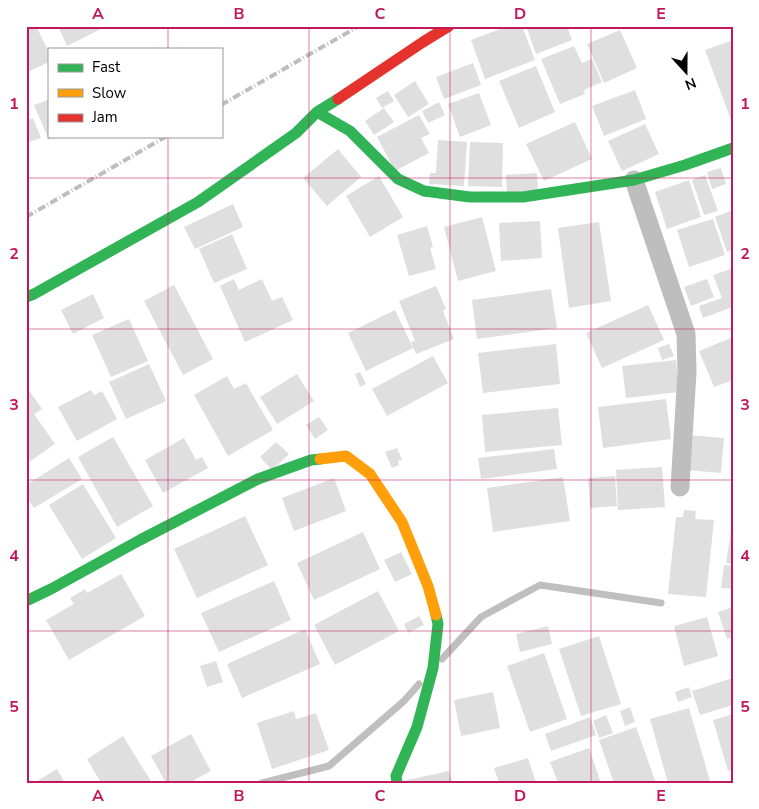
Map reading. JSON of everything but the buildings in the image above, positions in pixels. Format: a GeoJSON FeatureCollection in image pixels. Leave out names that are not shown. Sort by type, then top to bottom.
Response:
{"type":"FeatureCollection","features":[{"type":"Feature","properties":{"kind":"street"},"geometry":{"type":"LineString","coordinates":[[26,297],[198,202],[296,133],[317,112],[449,26]]}},
{"type":"Feature","properties":{"kind":"street"},"geometry":{"type":"LineString","coordinates":[[317,112],[350,131],[398,179],[424,191],[470,197],[523,197],[634,180],[733,148]]}},
{"type":"Feature","properties":{"kind":"street"},"geometry":{"type":"LineString","coordinates":[[634,180],[686,334],[687,372],[680,487]]}},
{"type":"Feature","properties":{"kind":"street"},"geometry":{"type":"LineString","coordinates":[[26,601],[258,479],[311,460],[346,456],[370,474],[402,522],[428,586],[438,624],[433,668],[417,727],[396,776],[397,783]]}},
{"type":"Feature","properties":{"kind":"waterway"},"geometry":{"type":"LineString","coordinates":[[442,659],[481,617],[540,585],[661,603]]}},
{"type":"Feature","properties":{"kind":"waterway"},"geometry":{"type":"LineString","coordinates":[[262,783],[329,766],[404,701],[419,684]]}},
{"type":"Feature","properties":{"kind":"railway"},"geometry":{"type":"LineString","coordinates":[[222,104],[359,26]]}},
{"type":"Feature","properties":{"kind":"railway"},"geometry":{"type":"LineString","coordinates":[[26,217],[164,138]]}},
{"type":"Feature","properties":{"kind":"traffic: fast"},"geometry":{"type":"LineString","coordinates":[[26,297],[198,202],[296,133],[317,112],[338,99]]}},
{"type":"Feature","properties":{"kind":"traffic: fast"},"geometry":{"type":"LineString","coordinates":[[317,112],[350,131],[398,179],[424,191],[470,197],[523,197],[634,180],[733,148]]}},
{"type":"Feature","properties":{"kind":"traffic: fast"},"geometry":{"type":"LineString","coordinates":[[26,601],[258,479],[311,460],[320,459]]}},
{"type":"Feature","properties":{"kind":"traffic: fast"},"geometry":{"type":"LineString","coordinates":[[397,783],[396,776],[417,727],[433,668],[438,624],[436,615]]}},
{"type":"Feature","properties":{"kind":"traffic: slow"},"geometry":{"type":"LineString","coordinates":[[320,459],[346,456],[370,474],[402,522],[428,586],[436,615]]}},
{"type":"Feature","properties":{"kind":"traffic: jam"},"geometry":{"type":"LineString","coordinates":[[338,99],[449,26]]}}]}
